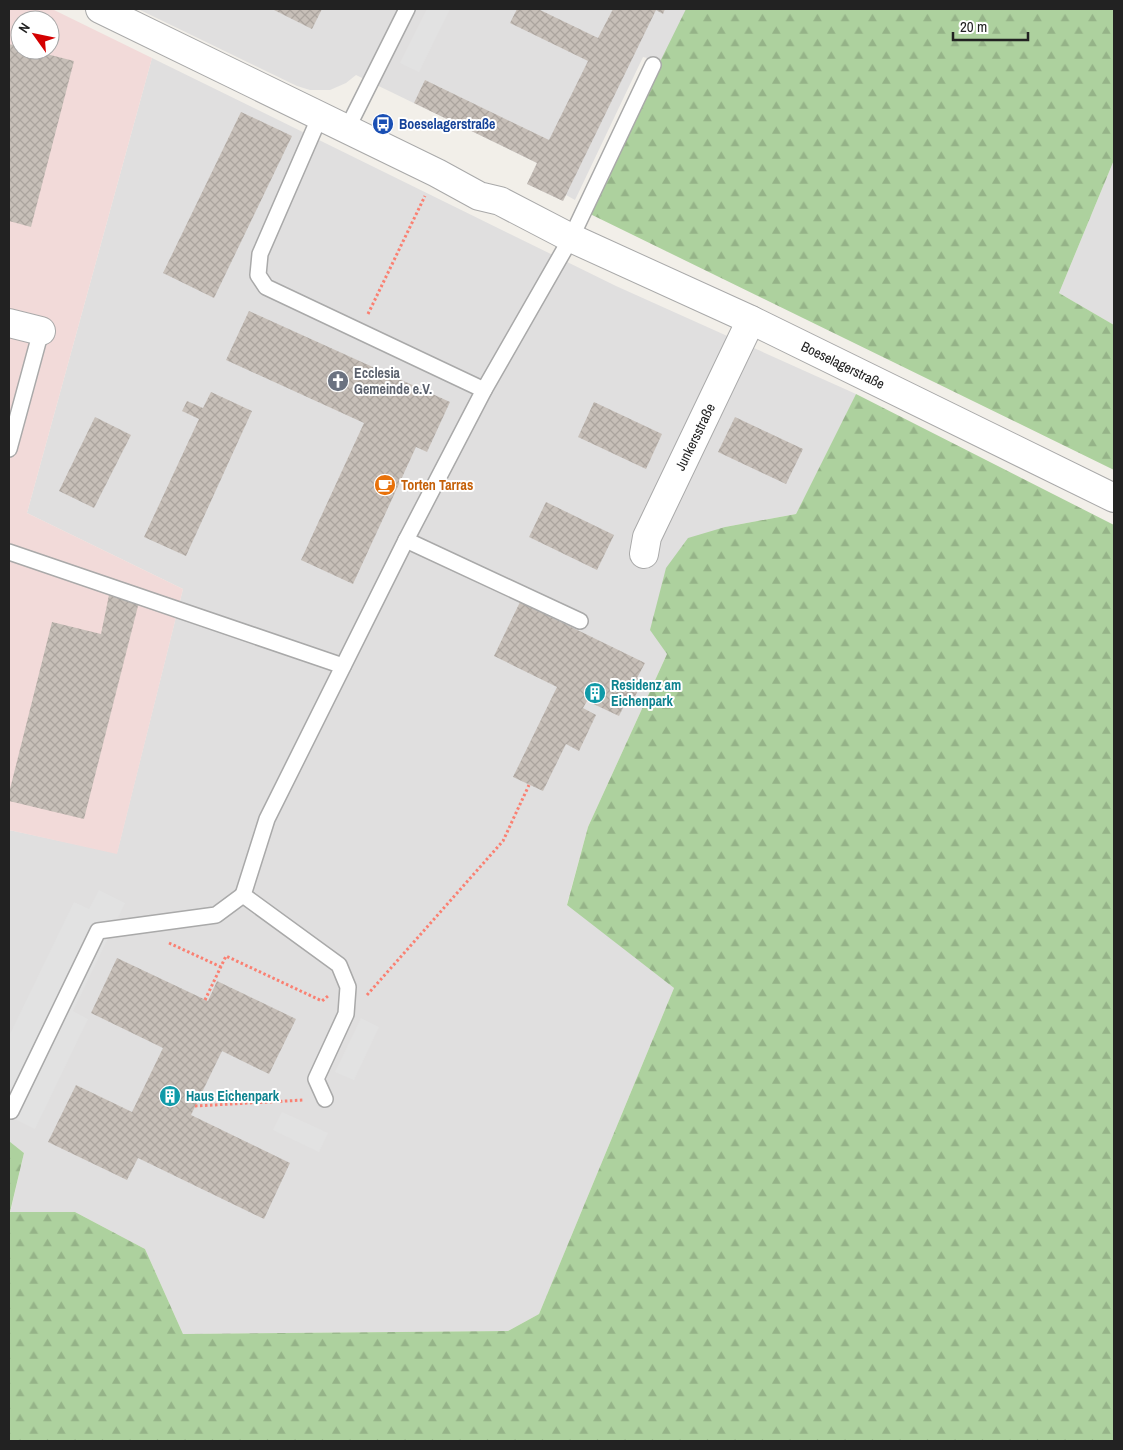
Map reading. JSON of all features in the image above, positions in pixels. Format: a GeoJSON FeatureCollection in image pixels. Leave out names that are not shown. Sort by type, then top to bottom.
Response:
{"type":"FeatureCollection","features":[{"type":"Feature","properties":{"kind":"street","name":"Boeselagerstraße"},"geometry":{"type":"LineString","coordinates":[[100,9],[437,173],[479,196],[500,201],[571,238],[751,320],[1114,498]]}},
{"type":"Feature","properties":{"kind":"street","name":"Junkersstraße"},"geometry":{"type":"LineString","coordinates":[[644,554],[647,537],[751,320]]}},
{"type":"Feature","properties":{"kind":"street"},"geometry":{"type":"LineString","coordinates":[[9,323],[41,331]]}},
{"type":"Feature","properties":{"kind":"lane"},"geometry":{"type":"LineString","coordinates":[[346,129],[407,9]]}},
{"type":"Feature","properties":{"kind":"lane"},"geometry":{"type":"LineString","coordinates":[[11,1111],[98,931],[216,915],[243,895],[267,820],[343,666],[484,390],[571,238],[653,65]]}},
{"type":"Feature","properties":{"kind":"lane"},"geometry":{"type":"LineString","coordinates":[[320,116],[260,254],[258,275],[266,287],[484,390]]}},
{"type":"Feature","properties":{"kind":"lane"},"geometry":{"type":"LineString","coordinates":[[9,448],[41,331]]}},
{"type":"Feature","properties":{"kind":"lane"},"geometry":{"type":"LineString","coordinates":[[406,540],[580,621]]}},
{"type":"Feature","properties":{"kind":"lane"},"geometry":{"type":"LineString","coordinates":[[9,552],[343,666]]}},
{"type":"Feature","properties":{"kind":"lane"},"geometry":{"type":"LineString","coordinates":[[243,895],[339,965],[348,987],[346,1014],[316,1079],[325,1099]]}},
{"type":"Feature","properties":{"kind":"path"},"geometry":{"type":"LineString","coordinates":[[360,331],[437,173]]}},
{"type":"Feature","properties":{"kind":"path"},"geometry":{"type":"LineString","coordinates":[[205,1000],[226,956],[322,1001],[330,994],[366,997],[503,841],[530,785]]}},
{"type":"Feature","properties":{"kind":"path"},"geometry":{"type":"LineString","coordinates":[[164,940],[221,967]]}},
{"type":"Feature","properties":{"kind":"path"},"geometry":{"type":"LineString","coordinates":[[195,1106],[325,1099]]}},
{"type":"Feature","properties":{"kind":"shaded area"},"geometry":{"type":"Polygon","coordinates":[[[9,9],[54,10],[10,10],[10,60],[60,60],[60,13],[152,58],[27,513],[183,589],[117,854],[9,830],[9,9]]]}},
{"type":"Feature","properties":{"kind":"shaded area"},"geometry":{"type":"Polygon","coordinates":[[[138,9],[691,9],[669,63],[643,57],[575,200],[566,195],[563,201],[527,184],[537,163],[356,75],[346,83],[330,90],[310,90],[297,86],[138,9]]]}},
{"type":"Feature","properties":{"kind":"shaded area"},"geometry":{"type":"Polygon","coordinates":[[[427,9],[450,9],[419,72],[400,63],[427,9]]]}},
{"type":"Feature","properties":{"kind":"shaded area"},"geometry":{"type":"Polygon","coordinates":[[[152,58],[616,286],[856,394],[796,514],[725,527],[588,827],[567,904],[674,988],[539,1314],[508,1331],[183,1334],[145,1249],[75,1212],[10,1213],[24,1153],[9,1141],[9,830],[117,853],[183,589],[27,513],[152,58]]]}},
{"type":"Feature","properties":{"kind":"shaded area"},"geometry":{"type":"Polygon","coordinates":[[[1114,160],[1114,325],[1059,293],[1114,160]]]}},
{"type":"Feature","properties":{"kind":"shaded area"},"geometry":{"type":"Polygon","coordinates":[[[99,890],[125,903],[73,1011],[88,1019],[35,1129],[9,1116],[9,1036],[74,902],[89,909],[99,890]]]}},
{"type":"Feature","properties":{"kind":"shaded area"},"geometry":{"type":"Polygon","coordinates":[[[361,1018],[379,1027],[354,1080],[335,1072],[361,1018]]]}},
{"type":"Feature","properties":{"kind":"shaded area"},"geometry":{"type":"Polygon","coordinates":[[[282,1112],[328,1133],[319,1152],[273,1130],[282,1112]]]}},
{"type":"Feature","properties":{"kind":"green space"},"geometry":{"type":"Polygon","coordinates":[[[686,9],[1114,9],[1114,160],[1059,293],[1114,325],[1114,470],[586,212],[686,9]]]}},
{"type":"Feature","properties":{"kind":"green space"},"geometry":{"type":"Polygon","coordinates":[[[856,394],[1114,525],[1114,1441],[9,1441],[9,1141],[24,1153],[10,1212],[75,1212],[145,1249],[183,1334],[508,1331],[539,1314],[674,988],[567,905],[588,827],[667,654],[650,630],[666,568],[688,538],[725,527],[796,514],[856,394]]]}},
{"type":"Feature","properties":{"kind":"building"},"geometry":{"type":"Polygon","coordinates":[[[272,9],[322,9],[312,29],[272,9]]]}},
{"type":"Feature","properties":{"kind":"building"},"geometry":{"type":"Polygon","coordinates":[[[517,9],[538,9],[598,38],[613,9],[665,9],[663,14],[656,10],[563,201],[527,184],[537,163],[414,103],[425,80],[549,140],[588,61],[510,23],[517,9]]]}},
{"type":"Feature","properties":{"kind":"building"},"geometry":{"type":"Polygon","coordinates":[[[9,44],[10,60],[60,60],[60,57],[74,61],[31,227],[9,221],[9,44]]]}},
{"type":"Feature","properties":{"kind":"building"},"geometry":{"type":"Polygon","coordinates":[[[241,112],[292,136],[214,298],[163,273],[241,112]]]}},
{"type":"Feature","properties":{"kind":"building"},"geometry":{"type":"Polygon","coordinates":[[[249,311],[450,402],[427,452],[416,447],[353,584],[301,560],[364,423],[226,360],[249,311]]]}},
{"type":"Feature","properties":{"kind":"building"},"geometry":{"type":"Polygon","coordinates":[[[211,392],[252,411],[186,556],[144,537],[199,419],[182,411],[187,401],[203,408],[211,392]]]}},
{"type":"Feature","properties":{"kind":"building"},"geometry":{"type":"Polygon","coordinates":[[[594,402],[662,434],[646,469],[578,437],[594,402]]]}},
{"type":"Feature","properties":{"kind":"building"},"geometry":{"type":"Polygon","coordinates":[[[95,417],[131,435],[94,508],[59,491],[95,417]]]}},
{"type":"Feature","properties":{"kind":"building"},"geometry":{"type":"Polygon","coordinates":[[[735,417],[803,449],[786,484],[718,452],[735,417]]]}},
{"type":"Feature","properties":{"kind":"building"},"geometry":{"type":"Polygon","coordinates":[[[546,502],[614,535],[597,570],[529,537],[546,502]]]}},
{"type":"Feature","properties":{"kind":"building"},"geometry":{"type":"Polygon","coordinates":[[[109,595],[139,602],[84,819],[9,801],[9,793],[52,622],[101,634],[109,595]]]}},
{"type":"Feature","properties":{"kind":"building","name":"Residenz am Eichenpark"},"geometry":{"type":"Polygon","coordinates":[[[520,602],[645,663],[637,678],[643,681],[632,702],[627,700],[619,716],[587,701],[583,708],[596,715],[579,751],[566,744],[543,791],[513,777],[557,687],[494,656],[520,602]]]}},
{"type":"Feature","properties":{"kind":"building","name":"Haus Eichenpark"},"geometry":{"type":"Polygon","coordinates":[[[117,958],[208,1001],[217,981],[296,1019],[269,1074],[222,1051],[191,1115],[290,1163],[264,1219],[138,1158],[127,1180],[48,1142],[76,1085],[132,1112],[163,1048],[91,1013],[117,958]]]}},
{"type":"Feature","properties":{"kind":"place","name":"Boeselagerstraße"},"geometry":{"type":"Point","coordinates":[383,124]}},
{"type":"Feature","properties":{"kind":"place","name":"Ecclesia Gemeinde e.V."},"geometry":{"type":"Point","coordinates":[338,381]}},
{"type":"Feature","properties":{"kind":"place","name":"Torten Tarras"},"geometry":{"type":"Point","coordinates":[385,485]}},
{"type":"Feature","properties":{"kind":"place","name":"Residenz am Eichenpark"},"geometry":{"type":"Point","coordinates":[595,693]}},
{"type":"Feature","properties":{"kind":"place","name":"Haus Eichenpark"},"geometry":{"type":"Point","coordinates":[170,1096]}}]}
